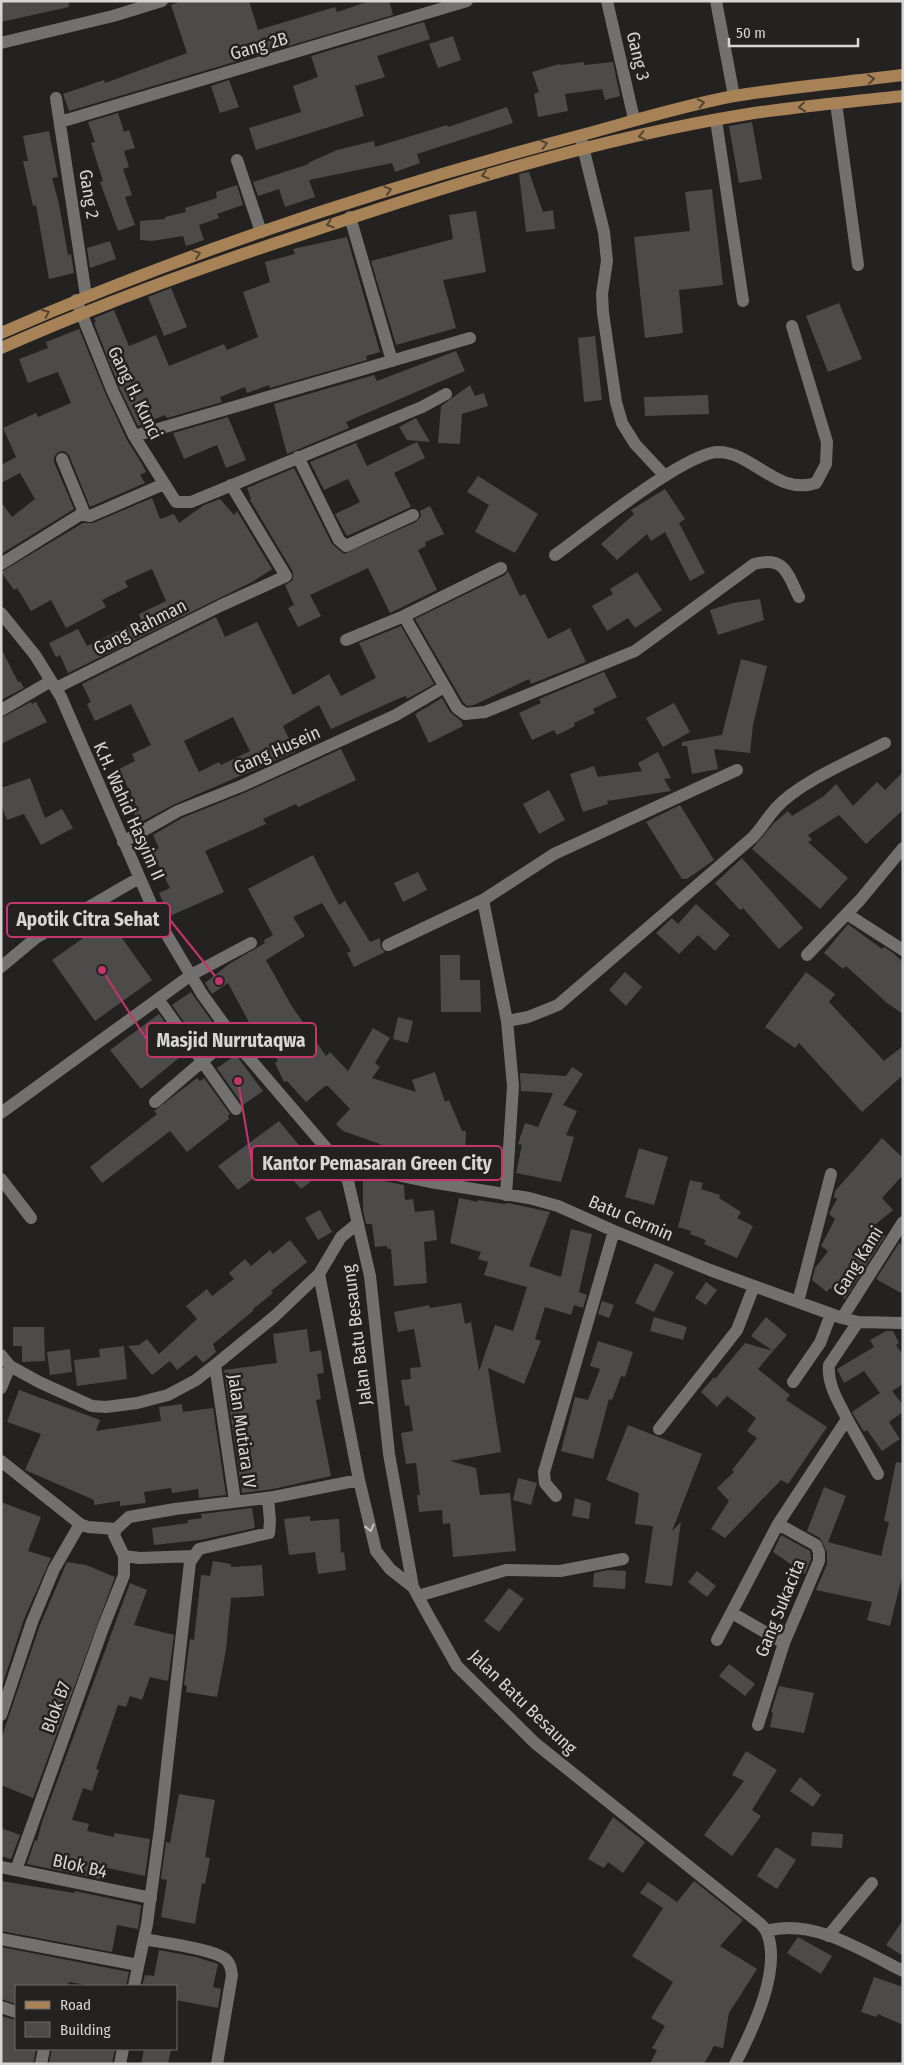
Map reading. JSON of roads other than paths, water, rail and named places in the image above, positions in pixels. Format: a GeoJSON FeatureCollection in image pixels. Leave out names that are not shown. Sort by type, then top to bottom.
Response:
{"type":"FeatureCollection","features":[{"type":"Feature","properties":{"kind":"main road"},"geometry":{"type":"LineString","coordinates":[[1,333],[81,298],[261,232],[348,202],[496,157],[634,119],[734,96],[903,75]]}},
{"type":"Feature","properties":{"kind":"main road"},"geometry":{"type":"LineString","coordinates":[[1,348],[166,280],[350,217],[510,167],[716,120],[836,103],[903,96]]}},
{"type":"Feature","properties":{"kind":"street"},"geometry":{"type":"LineString","coordinates":[[1,43],[162,1]]}},
{"type":"Feature","properties":{"kind":"street","name":"Gang 2B"},"geometry":{"type":"LineString","coordinates":[[60,122],[467,1]]}},
{"type":"Feature","properties":{"kind":"street","name":"Gang 3"},"geometry":{"type":"LineString","coordinates":[[607,1],[634,119]]}},
{"type":"Feature","properties":{"kind":"street"},"geometry":{"type":"LineString","coordinates":[[716,1],[734,96]]}},
{"type":"Feature","properties":{"kind":"street","name":"Gang 2"},"geometry":{"type":"LineString","coordinates":[[56,98],[81,298]]}},
{"type":"Feature","properties":{"kind":"street"},"geometry":{"type":"LineString","coordinates":[[836,103],[858,265]]}},
{"type":"Feature","properties":{"kind":"street"},"geometry":{"type":"LineString","coordinates":[[716,120],[743,301]]}},
{"type":"Feature","properties":{"kind":"street"},"geometry":{"type":"LineString","coordinates":[[580,135],[604,232],[607,261],[602,294],[603,313],[618,409],[622,423],[635,444],[664,476]]}},
{"type":"Feature","properties":{"kind":"street"},"geometry":{"type":"LineString","coordinates":[[237,160],[261,232]]}},
{"type":"Feature","properties":{"kind":"street"},"geometry":{"type":"LineString","coordinates":[[350,217],[392,361]]}},
{"type":"Feature","properties":{"kind":"street","name":"Gang H. Kunci"},"geometry":{"type":"LineString","coordinates":[[81,298],[80,314],[112,392],[134,436],[170,496],[176,502],[183,504],[231,485]]}},
{"type":"Feature","properties":{"kind":"street"},"geometry":{"type":"LineString","coordinates":[[555,555],[664,476],[702,456],[718,452],[733,456],[786,484],[806,486],[816,483],[826,464],[827,442],[792,326]]}},
{"type":"Feature","properties":{"kind":"street"},"geometry":{"type":"LineString","coordinates":[[134,436],[470,338]]}},
{"type":"Feature","properties":{"kind":"street"},"geometry":{"type":"LineString","coordinates":[[231,485],[422,407],[446,394]]}},
{"type":"Feature","properties":{"kind":"street"},"geometry":{"type":"LineString","coordinates":[[298,457],[339,540],[346,546],[413,515]]}},
{"type":"Feature","properties":{"kind":"street"},"geometry":{"type":"LineString","coordinates":[[62,459],[83,513],[90,516],[164,484]]}},
{"type":"Feature","properties":{"kind":"street","name":"Gang Rahman"},"geometry":{"type":"LineString","coordinates":[[1,710],[286,576],[231,485]]}},
{"type":"Feature","properties":{"kind":"street"},"geometry":{"type":"LineString","coordinates":[[1,564],[83,513]]}},
{"type":"Feature","properties":{"kind":"street"},"geometry":{"type":"LineString","coordinates":[[404,616],[457,708],[465,714],[485,712],[635,651],[754,564],[773,561],[783,566],[799,597]]}},
{"type":"Feature","properties":{"kind":"street"},"geometry":{"type":"LineString","coordinates":[[346,640],[404,616],[500,568]]}},
{"type":"Feature","properties":{"kind":"street","name":"K.H. Wahid Hasyim II"},"geometry":{"type":"LineString","coordinates":[[3,619],[35,655],[53,684],[158,920],[191,975],[232,1036],[339,1163]]}},
{"type":"Feature","properties":{"kind":"street","name":"Gang Husein"},"geometry":{"type":"LineString","coordinates":[[123,842],[178,811],[241,786],[396,715],[444,687]]}},
{"type":"Feature","properties":{"kind":"street"},"geometry":{"type":"LineString","coordinates":[[508,1021],[528,1017],[558,1005],[752,838],[763,827],[776,808],[791,796],[885,743]]}},
{"type":"Feature","properties":{"kind":"street"},"geometry":{"type":"LineString","coordinates":[[388,946],[483,900],[554,854],[737,770]]}},
{"type":"Feature","properties":{"kind":"street"},"geometry":{"type":"LineString","coordinates":[[807,955],[847,914],[903,848]]}},
{"type":"Feature","properties":{"kind":"street"},"geometry":{"type":"LineString","coordinates":[[1,968],[36,937],[139,878]]}},
{"type":"Feature","properties":{"kind":"street"},"geometry":{"type":"LineString","coordinates":[[483,900],[508,1021],[513,1086],[506,1194]]}},
{"type":"Feature","properties":{"kind":"street"},"geometry":{"type":"LineString","coordinates":[[847,914],[903,950]]}},
{"type":"Feature","properties":{"kind":"street"},"geometry":{"type":"LineString","coordinates":[[1,1113],[191,975],[251,943]]}},
{"type":"Feature","properties":{"kind":"street"},"geometry":{"type":"LineString","coordinates":[[158,999],[236,1109]]}},
{"type":"Feature","properties":{"kind":"street"},"geometry":{"type":"LineString","coordinates":[[155,1102],[232,1036]]}},
{"type":"Feature","properties":{"kind":"street","name":"Batu Cermin"},"geometry":{"type":"LineString","coordinates":[[339,1163],[403,1177],[506,1194],[558,1206],[614,1232],[837,1316],[858,1322],[903,1323]]}},
{"type":"Feature","properties":{"kind":"street","name":"Jalan Batu Besaung"},"geometry":{"type":"LineString","coordinates":[[339,1163],[348,1181],[370,1276],[389,1454],[416,1592],[457,1666],[535,1742],[757,1921],[766,1931]]}},
{"type":"Feature","properties":{"kind":"street"},"geometry":{"type":"LineString","coordinates":[[798,1302],[831,1174]]}},
{"type":"Feature","properties":{"kind":"street"},"geometry":{"type":"LineString","coordinates":[[1,1179],[31,1218]]}},
{"type":"Feature","properties":{"kind":"street","name":"Gang Kami"},"geometry":{"type":"LineString","coordinates":[[793,1382],[903,1222]]}},
{"type":"Feature","properties":{"kind":"street"},"geometry":{"type":"LineString","coordinates":[[1,1355],[10,1366],[92,1406],[106,1407],[168,1395],[196,1380],[275,1316],[319,1274],[341,1238],[358,1223]]}},
{"type":"Feature","properties":{"kind":"street"},"geometry":{"type":"LineString","coordinates":[[556,1496],[545,1483],[544,1472],[614,1232]]}},
{"type":"Feature","properties":{"kind":"street"},"geometry":{"type":"LineString","coordinates":[[319,1274],[359,1480],[376,1551],[390,1569],[416,1592],[506,1570],[560,1571],[623,1559]]}},
{"type":"Feature","properties":{"kind":"street"},"geometry":{"type":"LineString","coordinates":[[659,1429],[737,1330],[754,1286]]}},
{"type":"Feature","properties":{"kind":"street"},"geometry":{"type":"LineString","coordinates":[[858,1322],[829,1365],[828,1371],[831,1386],[847,1420],[878,1474]]}},
{"type":"Feature","properties":{"kind":"street","name":"Jalan Mutiara IV"},"geometry":{"type":"LineString","coordinates":[[215,1365],[235,1501]]}},
{"type":"Feature","properties":{"kind":"street"},"geometry":{"type":"LineString","coordinates":[[1,1388],[10,1366]]}},
{"type":"Feature","properties":{"kind":"street","name":"Gang Sukacita"},"geometry":{"type":"LineString","coordinates":[[717,1640],[778,1524],[847,1420]]}},
{"type":"Feature","properties":{"kind":"street"},"geometry":{"type":"LineString","coordinates":[[1,1461],[80,1524],[88,1527],[116,1529]]}},
{"type":"Feature","properties":{"kind":"street"},"geometry":{"type":"LineString","coordinates":[[193,1556],[140,1558],[124,1556],[116,1541],[116,1529],[128,1517],[268,1498],[359,1480]]}},
{"type":"Feature","properties":{"kind":"street"},"geometry":{"type":"LineString","coordinates":[[134,1985],[151,1898],[186,1611],[186,1580],[193,1556],[200,1549],[269,1532],[268,1498]]}},
{"type":"Feature","properties":{"kind":"street"},"geometry":{"type":"LineString","coordinates":[[1,1715],[32,1622],[54,1569],[80,1524]]}},
{"type":"Feature","properties":{"kind":"street","name":"Gang Sukacita"},"geometry":{"type":"LineString","coordinates":[[758,1725],[784,1643],[819,1561],[819,1552],[816,1545],[778,1524]]}},
{"type":"Feature","properties":{"kind":"street","name":"Blok B7"},"geometry":{"type":"LineString","coordinates":[[16,1870],[102,1628],[124,1575],[124,1556]]}},
{"type":"Feature","properties":{"kind":"street"},"geometry":{"type":"LineString","coordinates":[[732,1613],[784,1643]]}},
{"type":"Feature","properties":{"kind":"street","name":"Blok B4"},"geometry":{"type":"LineString","coordinates":[[1,1867],[151,1898]]}},
{"type":"Feature","properties":{"kind":"street"},"geometry":{"type":"LineString","coordinates":[[828,1936],[872,1883]]}},
{"type":"Feature","properties":{"kind":"street"},"geometry":{"type":"LineString","coordinates":[[735,2064],[755,2022],[766,1985],[771,1948],[766,1931],[787,1928],[828,1936],[903,1971]]}},
{"type":"Feature","properties":{"kind":"street"},"geometry":{"type":"LineString","coordinates":[[1,1939],[138,1965]]}},
{"type":"Feature","properties":{"kind":"street"},"geometry":{"type":"LineString","coordinates":[[144,1939],[211,1952],[225,1958],[229,1963],[232,1975],[217,2064]]}},
{"type":"Feature","properties":{"kind":"street"},"geometry":{"type":"LineString","coordinates":[[1,2008],[15,2012]]}},
{"type":"Feature","properties":{"kind":"street"},"geometry":{"type":"LineString","coordinates":[[41,2064],[44,2050]]}},
{"type":"Feature","properties":{"kind":"street"},"geometry":{"type":"LineString","coordinates":[[120,2064],[123,2050]]}},
{"type":"Feature","properties":{"kind":"place","name":"Masjid Nurrutaqwa"},"geometry":{"type":"Point","coordinates":[102,970]}},
{"type":"Feature","properties":{"kind":"place","name":"Apotik Citra Sehat"},"geometry":{"type":"Point","coordinates":[219,981]}},
{"type":"Feature","properties":{"kind":"place","name":"Kantor Pemasaran Green City"},"geometry":{"type":"Point","coordinates":[238,1081]}}]}
